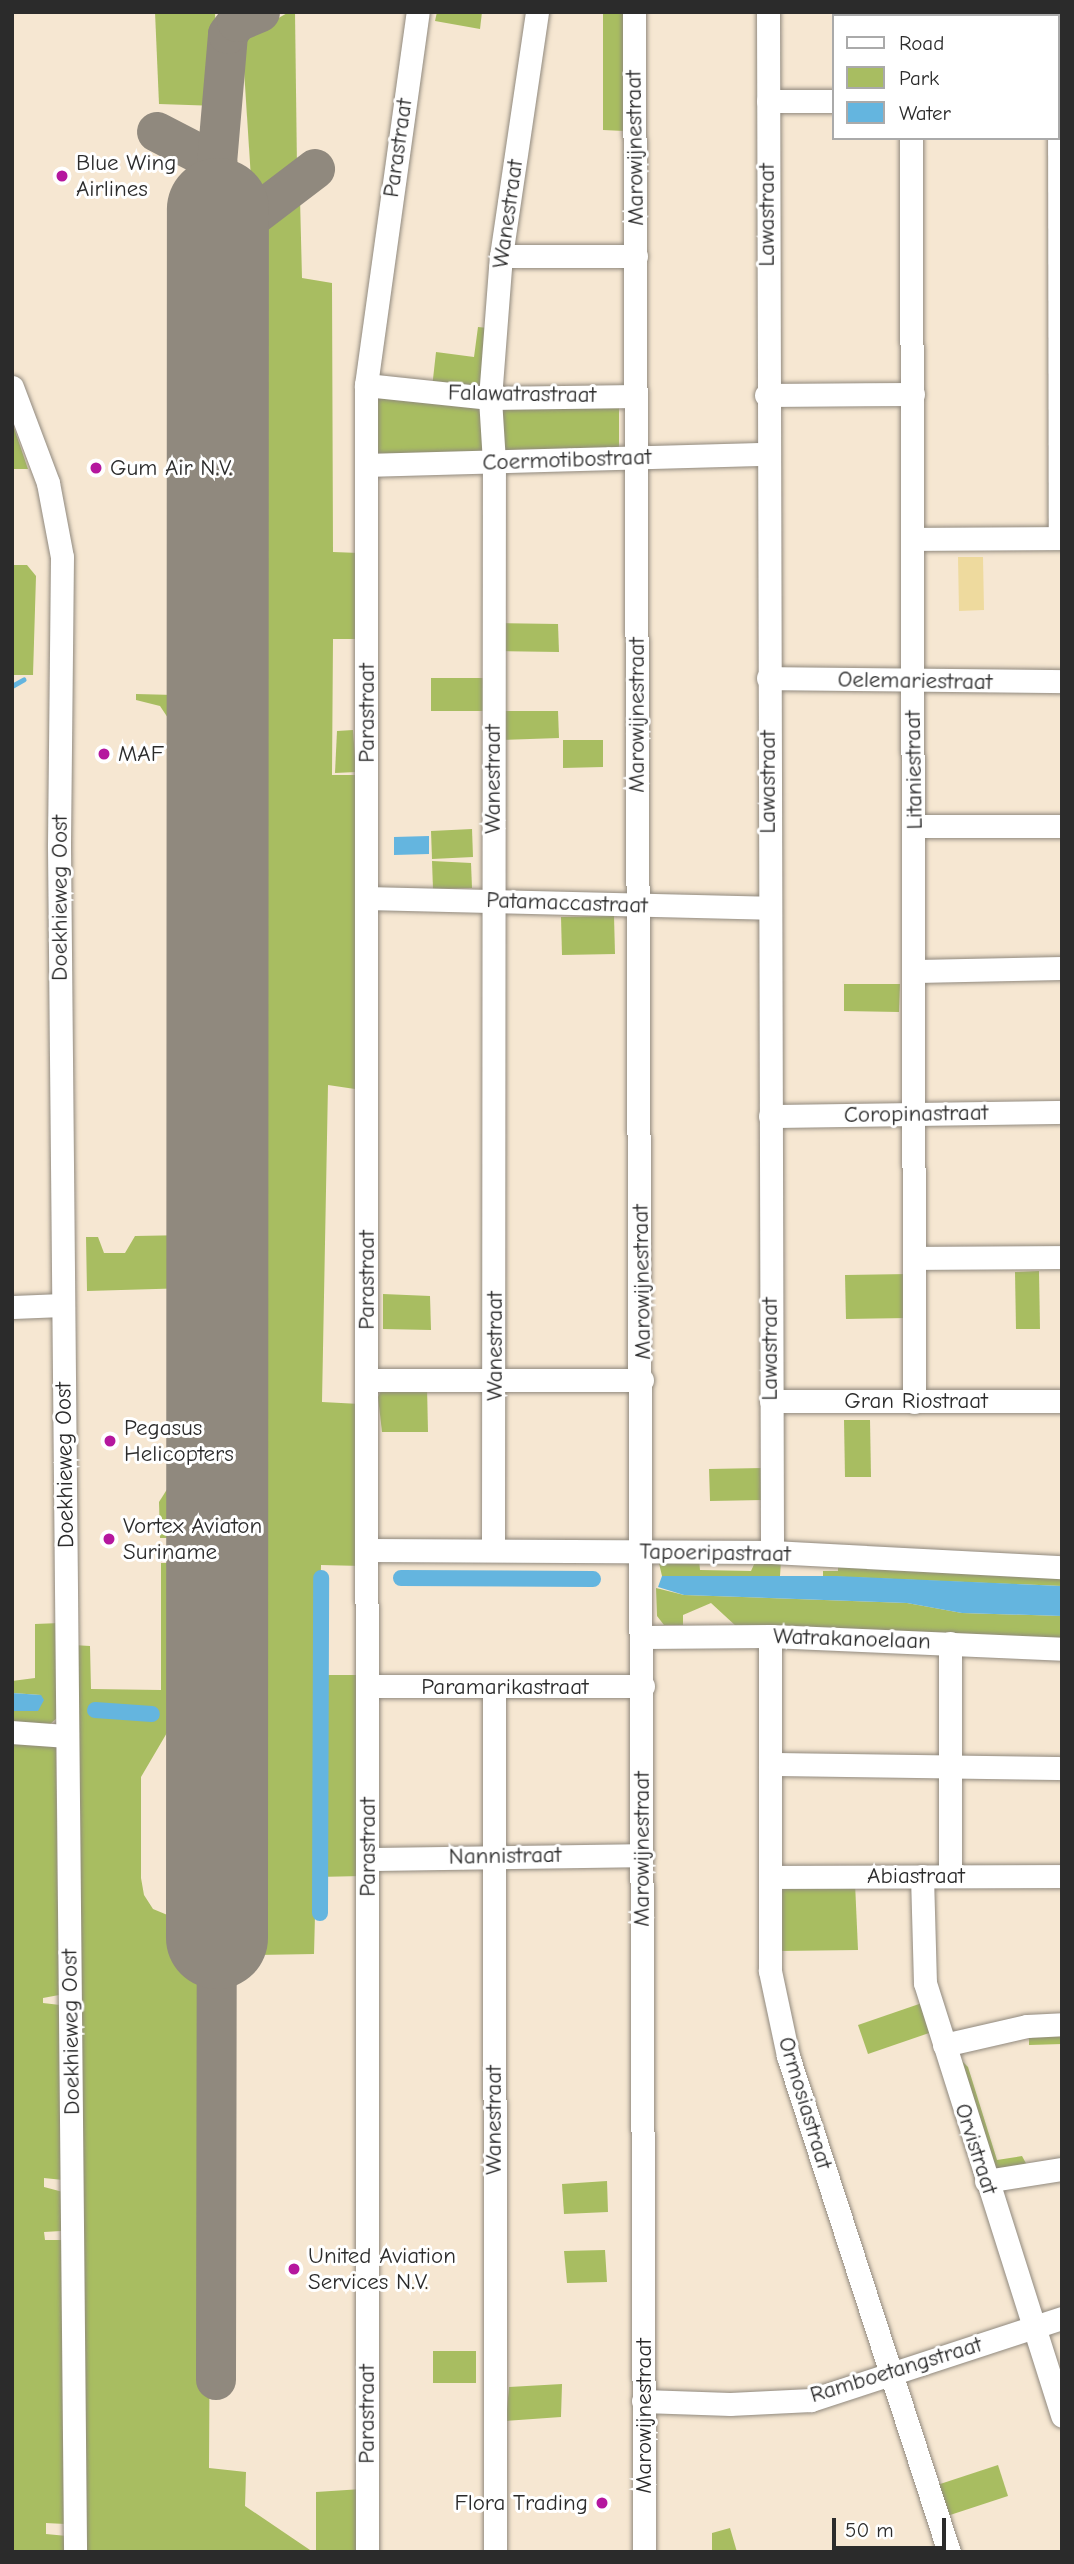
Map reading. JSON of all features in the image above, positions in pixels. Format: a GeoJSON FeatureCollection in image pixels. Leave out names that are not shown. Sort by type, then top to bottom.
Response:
{"type":"FeatureCollection","features":[{"type":"Feature","properties":{"kind":"street","name":"Parastraat"},"geometry":{"type":"LineString","coordinates":[[367,2552],[366,385],[418,12]]}},
{"type":"Feature","properties":{"kind":"street","name":"Wanestraat"},"geometry":{"type":"LineString","coordinates":[[493,1550],[494,462],[490,398],[501,257],[537,12]]}},
{"type":"Feature","properties":{"kind":"street","name":"Marowijnestraat"},"geometry":{"type":"LineString","coordinates":[[634,12],[642,1380],[644,2552]]}},
{"type":"Feature","properties":{"kind":"street","name":"Lawastraat"},"geometry":{"type":"LineString","coordinates":[[768,12],[765,395],[772,1552]]}},
{"type":"Feature","properties":{"kind":"street"},"geometry":{"type":"LineString","coordinates":[[913,539],[1061,538],[1060,99]]}},
{"type":"Feature","properties":{"kind":"street"},"geometry":{"type":"LineString","coordinates":[[768,101],[832,101]]}},
{"type":"Feature","properties":{"kind":"street","name":"Litaniestraat"},"geometry":{"type":"LineString","coordinates":[[911,140],[917,1113],[914,1402]]}},
{"type":"Feature","properties":{"kind":"street"},"geometry":{"type":"LineString","coordinates":[[501,257],[636,256]]}},
{"type":"Feature","properties":{"kind":"street","name":"Falawatrastraat"},"geometry":{"type":"LineString","coordinates":[[366,385],[490,398],[636,396]]}},
{"type":"Feature","properties":{"kind":"street","name":"Doekhieweg Oost"},"geometry":{"type":"LineString","coordinates":[[12,387],[48,483],[62,557],[63,1306],[75,2552]]}},
{"type":"Feature","properties":{"kind":"street"},"geometry":{"type":"LineString","coordinates":[[765,395],[913,394]]}},
{"type":"Feature","properties":{"kind":"street","name":"Coermotibostraat"},"geometry":{"type":"LineString","coordinates":[[367,465],[766,454]]}},
{"type":"Feature","properties":{"kind":"street","name":"Oelemariestraat"},"geometry":{"type":"LineString","coordinates":[[768,678],[914,682],[1062,681]]}},
{"type":"Feature","properties":{"kind":"street"},"geometry":{"type":"LineString","coordinates":[[915,826],[1062,826]]}},
{"type":"Feature","properties":{"kind":"street","name":"Patamaccastraat"},"geometry":{"type":"LineString","coordinates":[[368,898],[767,908]]}},
{"type":"Feature","properties":{"kind":"street"},"geometry":{"type":"LineString","coordinates":[[916,971],[1062,968]]}},
{"type":"Feature","properties":{"kind":"street","name":"Coropinastraat"},"geometry":{"type":"LineString","coordinates":[[769,1116],[1062,1112]]}},
{"type":"Feature","properties":{"kind":"street"},"geometry":{"type":"LineString","coordinates":[[916,1258],[1062,1257]]}},
{"type":"Feature","properties":{"kind":"street"},"geometry":{"type":"LineString","coordinates":[[12,1307],[63,1306]]}},
{"type":"Feature","properties":{"kind":"street"},"geometry":{"type":"LineString","coordinates":[[367,1380],[642,1380]]}},
{"type":"Feature","properties":{"kind":"street","name":"Gran Riostraat"},"geometry":{"type":"LineString","coordinates":[[771,1401],[1062,1401]]}},
{"type":"Feature","properties":{"kind":"street","name":"Tapoeripastraat"},"geometry":{"type":"LineString","coordinates":[[368,1550],[772,1552],[1062,1567]]}},
{"type":"Feature","properties":{"kind":"street","name":"Watrakanoelaan"},"geometry":{"type":"LineString","coordinates":[[643,1637],[770,1636],[1062,1649]]}},
{"type":"Feature","properties":{"kind":"street","name":"Ormosiastraat"},"geometry":{"type":"LineString","coordinates":[[770,1636],[770,1971],[788,2056],[949,2552]]}},
{"type":"Feature","properties":{"kind":"street"},"geometry":{"type":"LineString","coordinates":[[950,1643],[950,1876]]}},
{"type":"Feature","properties":{"kind":"street","name":"Paramarikastraat"},"geometry":{"type":"LineString","coordinates":[[368,1686],[643,1686]]}},
{"type":"Feature","properties":{"kind":"street","name":"Wanestraat"},"geometry":{"type":"LineString","coordinates":[[494,1688],[495,2552]]}},
{"type":"Feature","properties":{"kind":"street"},"geometry":{"type":"LineString","coordinates":[[12,1732],[67,1736]]}},
{"type":"Feature","properties":{"kind":"street"},"geometry":{"type":"LineString","coordinates":[[770,1764],[950,1763],[1062,1768]]}},
{"type":"Feature","properties":{"kind":"street","name":"Nannistraat"},"geometry":{"type":"LineString","coordinates":[[368,1858],[642,1856]]}},
{"type":"Feature","properties":{"kind":"street","name":"Orvistraat"},"geometry":{"type":"LineString","coordinates":[[922,1876],[925,1983],[1062,2416]]}},
{"type":"Feature","properties":{"kind":"street","name":"Abiastraat"},"geometry":{"type":"LineString","coordinates":[[771,1877],[1062,1876]]}},
{"type":"Feature","properties":{"kind":"street"},"geometry":{"type":"LineString","coordinates":[[944,2045],[1027,2026],[1062,2024]]}},
{"type":"Feature","properties":{"kind":"street"},"geometry":{"type":"LineString","coordinates":[[986,2180],[1062,2169]]}},
{"type":"Feature","properties":{"kind":"street","name":"Ramboetangstraat"},"geometry":{"type":"LineString","coordinates":[[643,2401],[730,2404],[811,2400],[1062,2318]]}},
{"type":"Feature","properties":{"kind":"green space"},"geometry":{"type":"Polygon","coordinates":[[[155,12],[215,12],[218,106],[159,104],[155,12]]]}},
{"type":"Feature","properties":{"kind":"green space"},"geometry":{"type":"Polygon","coordinates":[[[289,12],[295,12],[297,169],[252,194],[242,39],[289,12]]]}},
{"type":"Feature","properties":{"kind":"green space"},"geometry":{"type":"Polygon","coordinates":[[[437,12],[482,12],[480,29],[435,21],[437,12]]]}},
{"type":"Feature","properties":{"kind":"green space"},"geometry":{"type":"Polygon","coordinates":[[[603,12],[630,12],[624,131],[603,130],[603,12]]]}},
{"type":"Feature","properties":{"kind":"green space"},"geometry":{"type":"Polygon","coordinates":[[[1062,12],[1062,92],[1060,14],[1049,13],[1062,12]]]}},
{"type":"Feature","properties":{"kind":"green space"},"geometry":{"type":"Polygon","coordinates":[[[300,198],[302,278],[332,283],[333,552],[359,553],[359,639],[333,639],[332,775],[360,775],[355,1089],[328,1085],[322,1402],[360,1404],[362,1566],[321,1565],[319,1675],[362,1675],[363,1876],[316,1877],[314,1954],[257,1955],[262,212],[300,198]]]}},
{"type":"Feature","properties":{"kind":"green space"},"geometry":{"type":"Polygon","coordinates":[[[478,327],[488,328],[481,388],[432,388],[436,352],[474,357],[478,327]]]}},
{"type":"Feature","properties":{"kind":"green space"},"geometry":{"type":"Polygon","coordinates":[[[374,394],[481,404],[483,453],[378,456],[374,394]]]}},
{"type":"Feature","properties":{"kind":"green space"},"geometry":{"type":"Polygon","coordinates":[[[619,405],[619,455],[503,451],[500,417],[505,407],[619,405]]]}},
{"type":"Feature","properties":{"kind":"green space"},"geometry":{"type":"Polygon","coordinates":[[[12,422],[28,469],[12,469],[12,422]]]}},
{"type":"Feature","properties":{"kind":"green space"},"geometry":{"type":"Polygon","coordinates":[[[12,565],[27,565],[36,576],[33,675],[12,675],[12,565]]]}},
{"type":"Feature","properties":{"kind":"green space"},"geometry":{"type":"Polygon","coordinates":[[[499,623],[558,624],[559,652],[499,651],[499,623]]]}},
{"type":"Feature","properties":{"kind":"green space"},"geometry":{"type":"Polygon","coordinates":[[[431,678],[485,678],[485,711],[431,711],[431,678]]]}},
{"type":"Feature","properties":{"kind":"green space"},"geometry":{"type":"Polygon","coordinates":[[[136,694],[174,695],[191,711],[189,737],[167,736],[168,718],[160,706],[136,700],[136,694]]]}},
{"type":"Feature","properties":{"kind":"green space"},"geometry":{"type":"Polygon","coordinates":[[[499,711],[558,711],[559,738],[499,740],[499,711]]]}},
{"type":"Feature","properties":{"kind":"green space"},"geometry":{"type":"Polygon","coordinates":[[[353,730],[356,772],[335,773],[337,731],[353,730]]]}},
{"type":"Feature","properties":{"kind":"green space"},"geometry":{"type":"Polygon","coordinates":[[[563,740],[603,740],[603,767],[563,768],[563,740]]]}},
{"type":"Feature","properties":{"kind":"green space"},"geometry":{"type":"Polygon","coordinates":[[[168,754],[193,755],[192,805],[167,805],[168,754]]]}},
{"type":"Feature","properties":{"kind":"green space"},"geometry":{"type":"Polygon","coordinates":[[[472,829],[473,857],[432,859],[431,831],[472,829]]]}},
{"type":"Feature","properties":{"kind":"green space"},"geometry":{"type":"Polygon","coordinates":[[[432,861],[471,863],[472,888],[433,889],[432,861]]]}},
{"type":"Feature","properties":{"kind":"green space"},"geometry":{"type":"Polygon","coordinates":[[[614,916],[615,954],[562,955],[561,917],[614,916]]]}},
{"type":"Feature","properties":{"kind":"green space"},"geometry":{"type":"Polygon","coordinates":[[[844,984],[900,984],[899,1012],[844,1011],[844,984]]]}},
{"type":"Feature","properties":{"kind":"green space"},"geometry":{"type":"Polygon","coordinates":[[[189,1235],[190,1288],[87,1291],[86,1237],[98,1237],[104,1253],[125,1253],[135,1236],[189,1235]]]}},
{"type":"Feature","properties":{"kind":"green space"},"geometry":{"type":"Polygon","coordinates":[[[1039,1271],[1040,1329],[1016,1329],[1015,1272],[1039,1271]]]}},
{"type":"Feature","properties":{"kind":"green space"},"geometry":{"type":"Polygon","coordinates":[[[909,1274],[908,1318],[846,1319],[845,1275],[909,1274]]]}},
{"type":"Feature","properties":{"kind":"green space"},"geometry":{"type":"Polygon","coordinates":[[[383,1294],[430,1296],[431,1330],[383,1329],[383,1294]]]}},
{"type":"Feature","properties":{"kind":"green space"},"geometry":{"type":"Polygon","coordinates":[[[427,1386],[428,1432],[382,1432],[378,1397],[382,1389],[427,1386]]]}},
{"type":"Feature","properties":{"kind":"green space"},"geometry":{"type":"Polygon","coordinates":[[[844,1420],[870,1420],[871,1477],[845,1477],[844,1420]]]}},
{"type":"Feature","properties":{"kind":"green space"},"geometry":{"type":"Polygon","coordinates":[[[194,1467],[193,1538],[160,1538],[159,1502],[178,1472],[194,1467]]]}},
{"type":"Feature","properties":{"kind":"green space"},"geometry":{"type":"Polygon","coordinates":[[[763,1468],[763,1500],[710,1501],[709,1469],[763,1468]]]}},
{"type":"Feature","properties":{"kind":"green space"},"geometry":{"type":"Polygon","coordinates":[[[658,1559],[699,1559],[700,1570],[751,1571],[756,1560],[781,1561],[780,1576],[662,1576],[658,1559]]]}},
{"type":"Feature","properties":{"kind":"green space"},"geometry":{"type":"Polygon","coordinates":[[[838,1562],[1062,1572],[1062,1586],[823,1576],[823,1571],[838,1571],[838,1562]]]}},
{"type":"Feature","properties":{"kind":"green space"},"geometry":{"type":"Polygon","coordinates":[[[161,1563],[193,1563],[192,1677],[188,1697],[141,1777],[141,1878],[144,1895],[153,1909],[194,1926],[200,1954],[197,2293],[210,2294],[209,2468],[246,2472],[245,2506],[313,2552],[82,2552],[73,1645],[90,1646],[91,1689],[161,1690],[161,1563]]]}},
{"type":"Feature","properties":{"kind":"green space"},"geometry":{"type":"Polygon","coordinates":[[[656,1588],[684,1595],[907,1603],[962,1613],[1062,1616],[1062,1639],[737,1627],[711,1603],[683,1615],[683,1625],[664,1625],[657,1616],[656,1588]]]}},
{"type":"Feature","properties":{"kind":"green space"},"geometry":{"type":"Polygon","coordinates":[[[60,1623],[58,1717],[48,1726],[12,1726],[12,1711],[41,1695],[12,1693],[12,1681],[35,1678],[35,1624],[60,1623]]]}},
{"type":"Feature","properties":{"kind":"green space"},"geometry":{"type":"Polygon","coordinates":[[[12,1738],[56,1745],[59,1995],[43,1998],[43,2003],[60,2005],[63,2180],[44,2178],[44,2187],[63,2192],[61,2231],[44,2232],[45,2240],[62,2240],[65,2524],[46,2523],[46,2534],[67,2536],[69,2552],[12,2552],[12,1738]]]}},
{"type":"Feature","properties":{"kind":"green space"},"geometry":{"type":"Polygon","coordinates":[[[855,1883],[858,1950],[779,1951],[779,1893],[783,1888],[855,1883]]]}},
{"type":"Feature","properties":{"kind":"green space"},"geometry":{"type":"Polygon","coordinates":[[[922,2003],[932,2032],[868,2054],[858,2025],[922,2003]]]}},
{"type":"Feature","properties":{"kind":"green space"},"geometry":{"type":"Polygon","coordinates":[[[1062,2030],[1062,2044],[1029,2045],[1029,2032],[1062,2030]]]}},
{"type":"Feature","properties":{"kind":"green space"},"geometry":{"type":"Polygon","coordinates":[[[956,2055],[968,2067],[997,2160],[1022,2156],[1028,2167],[991,2169],[956,2055]]]}},
{"type":"Feature","properties":{"kind":"green space"},"geometry":{"type":"Polygon","coordinates":[[[607,2181],[608,2212],[564,2214],[562,2184],[607,2181]]]}},
{"type":"Feature","properties":{"kind":"green space"},"geometry":{"type":"Polygon","coordinates":[[[605,2250],[607,2282],[567,2283],[564,2251],[605,2250]]]}},
{"type":"Feature","properties":{"kind":"green space"},"geometry":{"type":"Polygon","coordinates":[[[433,2351],[476,2351],[476,2383],[433,2383],[433,2351]]]}},
{"type":"Feature","properties":{"kind":"green space"},"geometry":{"type":"Polygon","coordinates":[[[562,2384],[561,2417],[506,2421],[509,2387],[562,2384]]]}},
{"type":"Feature","properties":{"kind":"green space"},"geometry":{"type":"Polygon","coordinates":[[[998,2465],[1008,2496],[944,2517],[934,2486],[998,2465]]]}},
{"type":"Feature","properties":{"kind":"green space"},"geometry":{"type":"Polygon","coordinates":[[[362,2489],[362,2552],[316,2552],[316,2492],[362,2489]]]}},
{"type":"Feature","properties":{"kind":"green space"},"geometry":{"type":"Polygon","coordinates":[[[730,2528],[737,2552],[712,2552],[712,2533],[730,2528]]]}},
{"type":"Feature","properties":{"kind":"sand"},"geometry":{"type":"Polygon","coordinates":[[[958,557],[983,557],[984,610],[959,611],[958,557]]]}},
{"type":"Feature","properties":{"kind":"water"},"geometry":{"type":"Polygon","coordinates":[[[429,836],[429,854],[394,855],[394,837],[429,836]]]}},
{"type":"Feature","properties":{"kind":"water"},"geometry":{"type":"Polygon","coordinates":[[[662,1576],[836,1576],[1062,1586],[1062,1616],[962,1613],[907,1603],[684,1595],[658,1587],[662,1576]]]}},
{"type":"Feature","properties":{"kind":"water"},"geometry":{"type":"Polygon","coordinates":[[[12,1693],[41,1695],[44,1700],[38,1711],[12,1711],[12,1693]]]}},
{"type":"Feature","properties":{"kind":"waterway"},"geometry":{"type":"LineString","coordinates":[[12,686],[23,680]]}},
{"type":"Feature","properties":{"kind":"waterway"},"geometry":{"type":"LineString","coordinates":[[320,1913],[321,1578]]}},
{"type":"Feature","properties":{"kind":"waterway"},"geometry":{"type":"LineString","coordinates":[[401,1578],[593,1579]]}},
{"type":"Feature","properties":{"kind":"waterway"},"geometry":{"type":"LineString","coordinates":[[95,1710],[152,1714]]}},
{"type":"Feature","properties":{"kind":"taxiway"},"geometry":{"type":"LineString","coordinates":[[217,163],[228,34],[237,22],[260,12]]}},
{"type":"Feature","properties":{"kind":"taxiway"},"geometry":{"type":"LineString","coordinates":[[157,132],[217,163],[218,209]]}},
{"type":"Feature","properties":{"kind":"taxiway"},"geometry":{"type":"LineString","coordinates":[[218,243],[315,169]]}},
{"type":"Feature","properties":{"kind":"taxiway"},"geometry":{"type":"LineString","coordinates":[[216,2380],[217,1938]]}},
{"type":"Feature","properties":{"kind":"runway"},"geometry":{"type":"LineString","coordinates":[[217,1938],[218,209]]}},
{"type":"Feature","properties":{"kind":"place","name":"Blue Wing Airlines"},"geometry":{"type":"Point","coordinates":[62,176]}},
{"type":"Feature","properties":{"kind":"place","name":"Gum Air N.V."},"geometry":{"type":"Point","coordinates":[96,468]}},
{"type":"Feature","properties":{"kind":"place","name":"MAF"},"geometry":{"type":"Point","coordinates":[104,754]}},
{"type":"Feature","properties":{"kind":"place","name":"Pegasus Helicopters"},"geometry":{"type":"Point","coordinates":[110,1441]}},
{"type":"Feature","properties":{"kind":"place","name":"Vortex Aviaton Suriname"},"geometry":{"type":"Point","coordinates":[109,1539]}},
{"type":"Feature","properties":{"kind":"place","name":"United Aviation Services N.V."},"geometry":{"type":"Point","coordinates":[294,2269]}},
{"type":"Feature","properties":{"kind":"place","name":"Flora Trading"},"geometry":{"type":"Point","coordinates":[602,2503]}}]}
